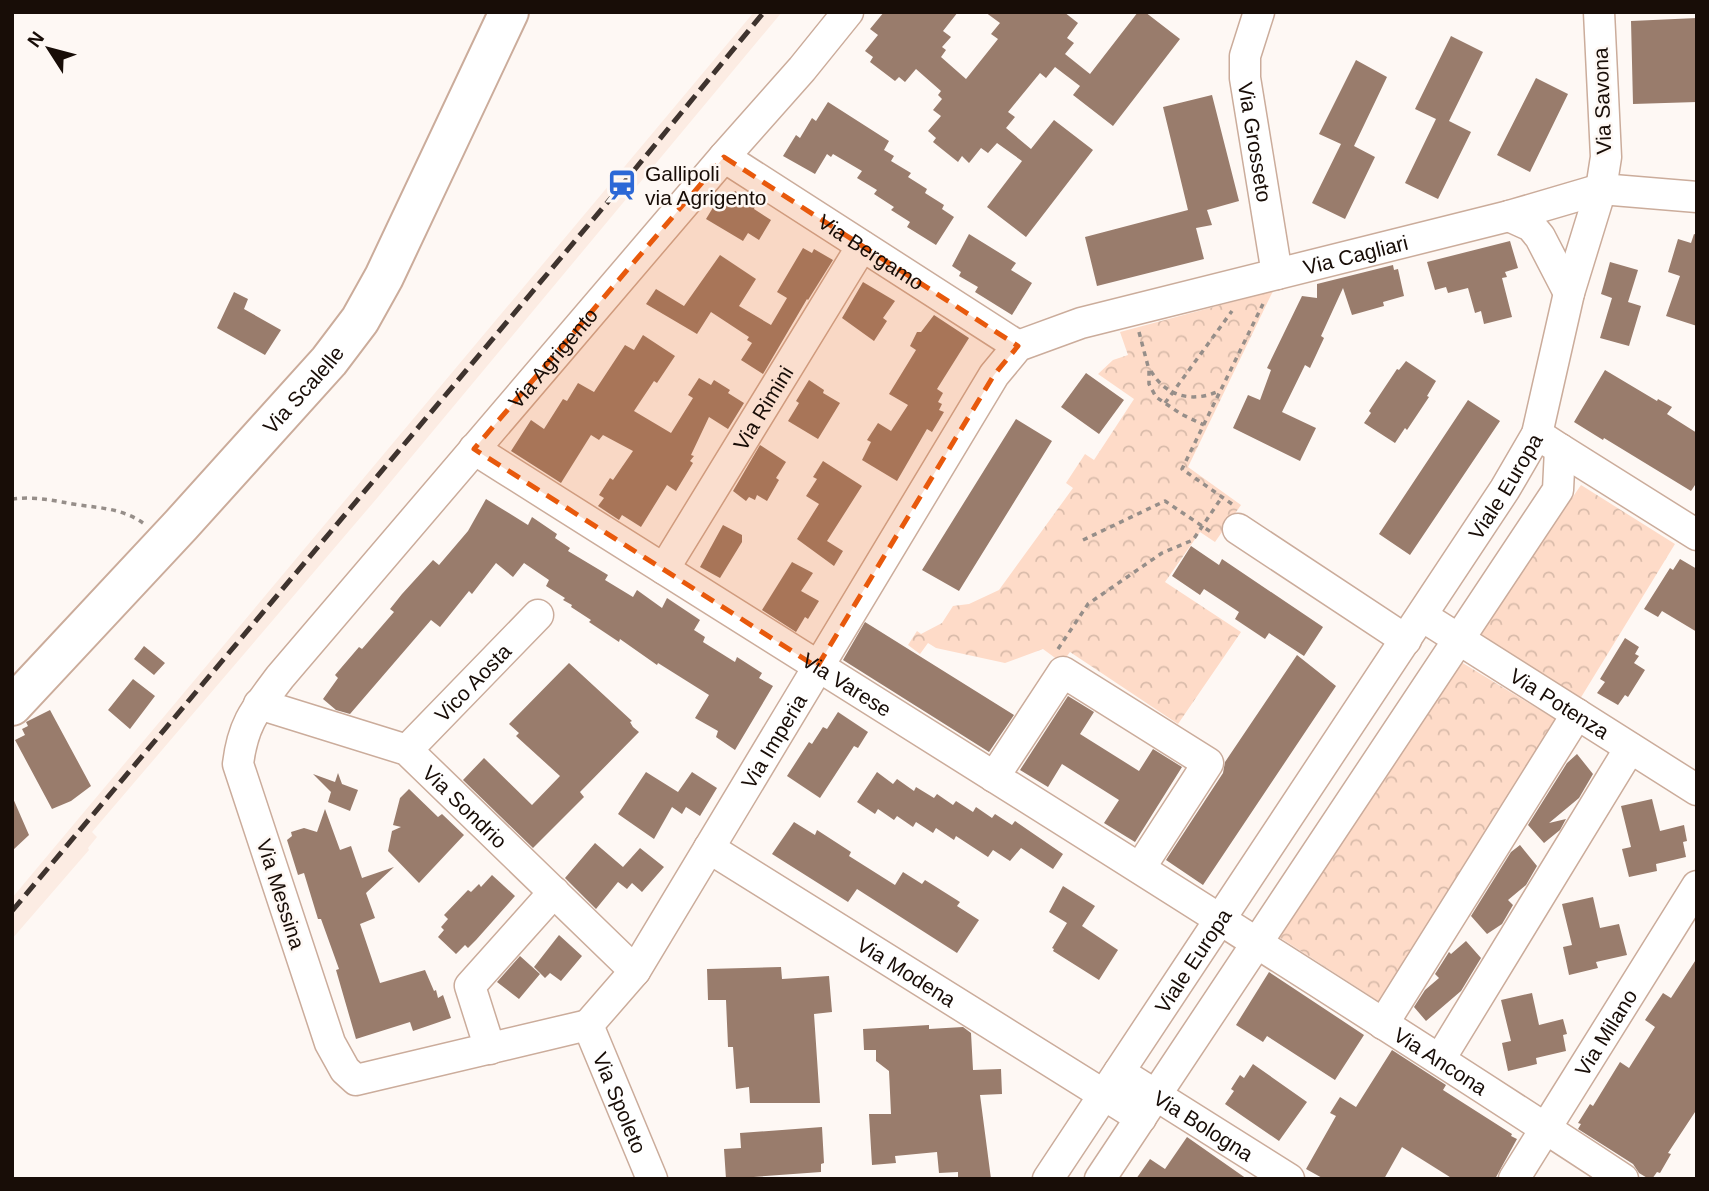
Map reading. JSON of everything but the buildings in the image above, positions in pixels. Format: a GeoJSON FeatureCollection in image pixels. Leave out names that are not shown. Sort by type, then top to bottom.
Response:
{"type":"FeatureCollection","features":[{"type":"Feature","properties":{"kind":"main road","name":"Via Scalelle"},"geometry":{"type":"LineString","coordinates":[[12,706],[163,545],[329,361],[360,320],[384,277],[509,12]]}},
{"type":"Feature","properties":{"kind":"street","name":"Via Agrigento"},"geometry":{"type":"LineString","coordinates":[[259,704],[848,12]]}},
{"type":"Feature","properties":{"kind":"street","name":"Via Grosseto"},"geometry":{"type":"LineString","coordinates":[[1259,12],[1245,57],[1245,78],[1277,274]]}},
{"type":"Feature","properties":{"kind":"street","name":"Via Savona"},"geometry":{"type":"LineString","coordinates":[[1548,442],[1569,293],[1601,189],[1606,157],[1599,12]]}},
{"type":"Feature","properties":{"kind":"street","name":"Via Bergamo"},"geometry":{"type":"LineString","coordinates":[[724,157],[1018,346]]}},
{"type":"Feature","properties":{"kind":"street","name":"Via Cagliari"},"geometry":{"type":"LineString","coordinates":[[1018,346],[1081,323],[1509,216],[1601,189],[1697,197]]}},
{"type":"Feature","properties":{"kind":"street"},"geometry":{"type":"LineString","coordinates":[[1509,216],[1531,226],[1540,237],[1569,293]]}},
{"type":"Feature","properties":{"kind":"street","name":"Via Rimini"},"geometry":{"type":"LineString","coordinates":[[663,569],[862,246]]}},
{"type":"Feature","properties":{"kind":"street","name":"Via Imperia"},"geometry":{"type":"LineString","coordinates":[[588,1025],[635,971],[994,375],[1018,346]]}},
{"type":"Feature","properties":{"kind":"street"},"geometry":{"type":"LineString","coordinates":[[1548,442],[1697,535]]}},
{"type":"Feature","properties":{"kind":"street","name":"Viale Europa"},"geometry":{"type":"LineString","coordinates":[[1048,1179],[1505,489],[1548,442]]}},
{"type":"Feature","properties":{"kind":"street","name":"Viale Europa"},"geometry":{"type":"LineString","coordinates":[[1100,1179],[1558,490],[1548,442]]}},
{"type":"Feature","properties":{"kind":"street","name":"Via Varese"},"geometry":{"type":"LineString","coordinates":[[474,449],[817,667],[1221,918]]}},
{"type":"Feature","properties":{"kind":"street","name":"Via Potenza"},"geometry":{"type":"LineString","coordinates":[[1238,529],[1414,628],[1459,640],[1697,790]]}},
{"type":"Feature","properties":{"kind":"street","name":"Vico Aosta"},"geometry":{"type":"LineString","coordinates":[[407,751],[537,615]]}},
{"type":"Feature","properties":{"kind":"street"},"geometry":{"type":"LineString","coordinates":[[994,777],[1063,672],[1208,763],[1140,868]]}},
{"type":"Feature","properties":{"kind":"street","name":"Via Sondrio"},"geometry":{"type":"LineString","coordinates":[[259,704],[407,751],[635,971]]}},
{"type":"Feature","properties":{"kind":"street","name":"Via Messina"},"geometry":{"type":"LineString","coordinates":[[259,704],[250,716],[241,738],[237,764],[330,1043],[345,1070],[356,1080],[489,1049]]}},
{"type":"Feature","properties":{"kind":"street"},"geometry":{"type":"LineString","coordinates":[[1383,1024],[1577,714]]}},
{"type":"Feature","properties":{"kind":"street"},"geometry":{"type":"LineString","coordinates":[[1440,1059],[1630,748]]}},
{"type":"Feature","properties":{"kind":"street","name":"Via Modena"},"geometry":{"type":"LineString","coordinates":[[709,848],[1112,1083]]}},
{"type":"Feature","properties":{"kind":"street","name":"Via Milano"},"geometry":{"type":"LineString","coordinates":[[1514,1179],[1697,886]]}},
{"type":"Feature","properties":{"kind":"street"},"geometry":{"type":"LineString","coordinates":[[554,892],[470,986],[489,1049],[588,1025]]}},
{"type":"Feature","properties":{"kind":"street","name":"Via Ancona"},"geometry":{"type":"LineString","coordinates":[[1221,918],[1623,1179]]}},
{"type":"Feature","properties":{"kind":"street","name":"Via Spoleto"},"geometry":{"type":"LineString","coordinates":[[588,1025],[652,1179]]}},
{"type":"Feature","properties":{"kind":"street","name":"Via Bologna"},"geometry":{"type":"LineString","coordinates":[[1112,1083],[1149,1107],[1289,1179]]}},
{"type":"Feature","properties":{"kind":"path"},"geometry":{"type":"LineString","coordinates":[[1052,658],[1088,604],[1162,552],[1193,540],[1222,497],[1182,469],[1277,274]]}},
{"type":"Feature","properties":{"kind":"path"},"geometry":{"type":"LineString","coordinates":[[1165,403],[1241,298],[1237,284]]}},
{"type":"Feature","properties":{"kind":"path"},"geometry":{"type":"LineString","coordinates":[[1134,309],[1149,370],[1149,384],[1156,397],[1204,425]]}},
{"type":"Feature","properties":{"kind":"path"},"geometry":{"type":"LineString","coordinates":[[1149,370],[1156,380],[1172,393],[1198,397],[1221,390]]}},
{"type":"Feature","properties":{"kind":"path"},"geometry":{"type":"LineString","coordinates":[[12,499],[53,499],[115,510],[132,516],[149,527],[163,545]]}},
{"type":"Feature","properties":{"kind":"path"},"geometry":{"type":"LineString","coordinates":[[1083,540],[1165,501],[1208,530]]}},
{"type":"Feature","properties":{"kind":"highlighted area"},"geometry":{"type":"Polygon","coordinates":[[[724,157],[1018,346],[994,375],[817,667],[474,449],[724,157]]]}},
{"type":"Feature","properties":{"kind":"shaded area"},"geometry":{"type":"Polygon","coordinates":[[[754,12],[782,12],[378,497],[92,832],[97,837],[89,850],[12,939],[12,898],[754,12]]]}},
{"type":"Feature","properties":{"kind":"green space"},"geometry":{"type":"Polygon","coordinates":[[[1273,291],[1188,467],[1241,505],[1215,542],[1200,532],[1165,582],[1241,632],[1178,724],[1070,652],[1062,663],[1043,649],[1005,663],[936,648],[928,643],[920,654],[908,645],[917,631],[921,634],[942,623],[953,606],[969,604],[999,590],[1073,488],[1066,483],[1085,454],[1094,460],[1134,399],[1098,374],[1113,360],[1128,355],[1120,332],[1273,291]]]}},
{"type":"Feature","properties":{"kind":"green space"},"geometry":{"type":"Polygon","coordinates":[[[1581,485],[1675,544],[1580,699],[1479,634],[1581,485]]]}},
{"type":"Feature","properties":{"kind":"green space"},"geometry":{"type":"Polygon","coordinates":[[[1461,662],[1565,725],[1389,1008],[1279,937],[1461,662]]]}},
{"type":"Feature","properties":{"kind":"railway"},"geometry":{"type":"LineString","coordinates":[[12,911],[764,12]]}},
{"type":"Feature","properties":{"kind":"place","name":"Gallipoli via Agrigento"},"geometry":{"type":"Point","coordinates":[622,185]}}]}
